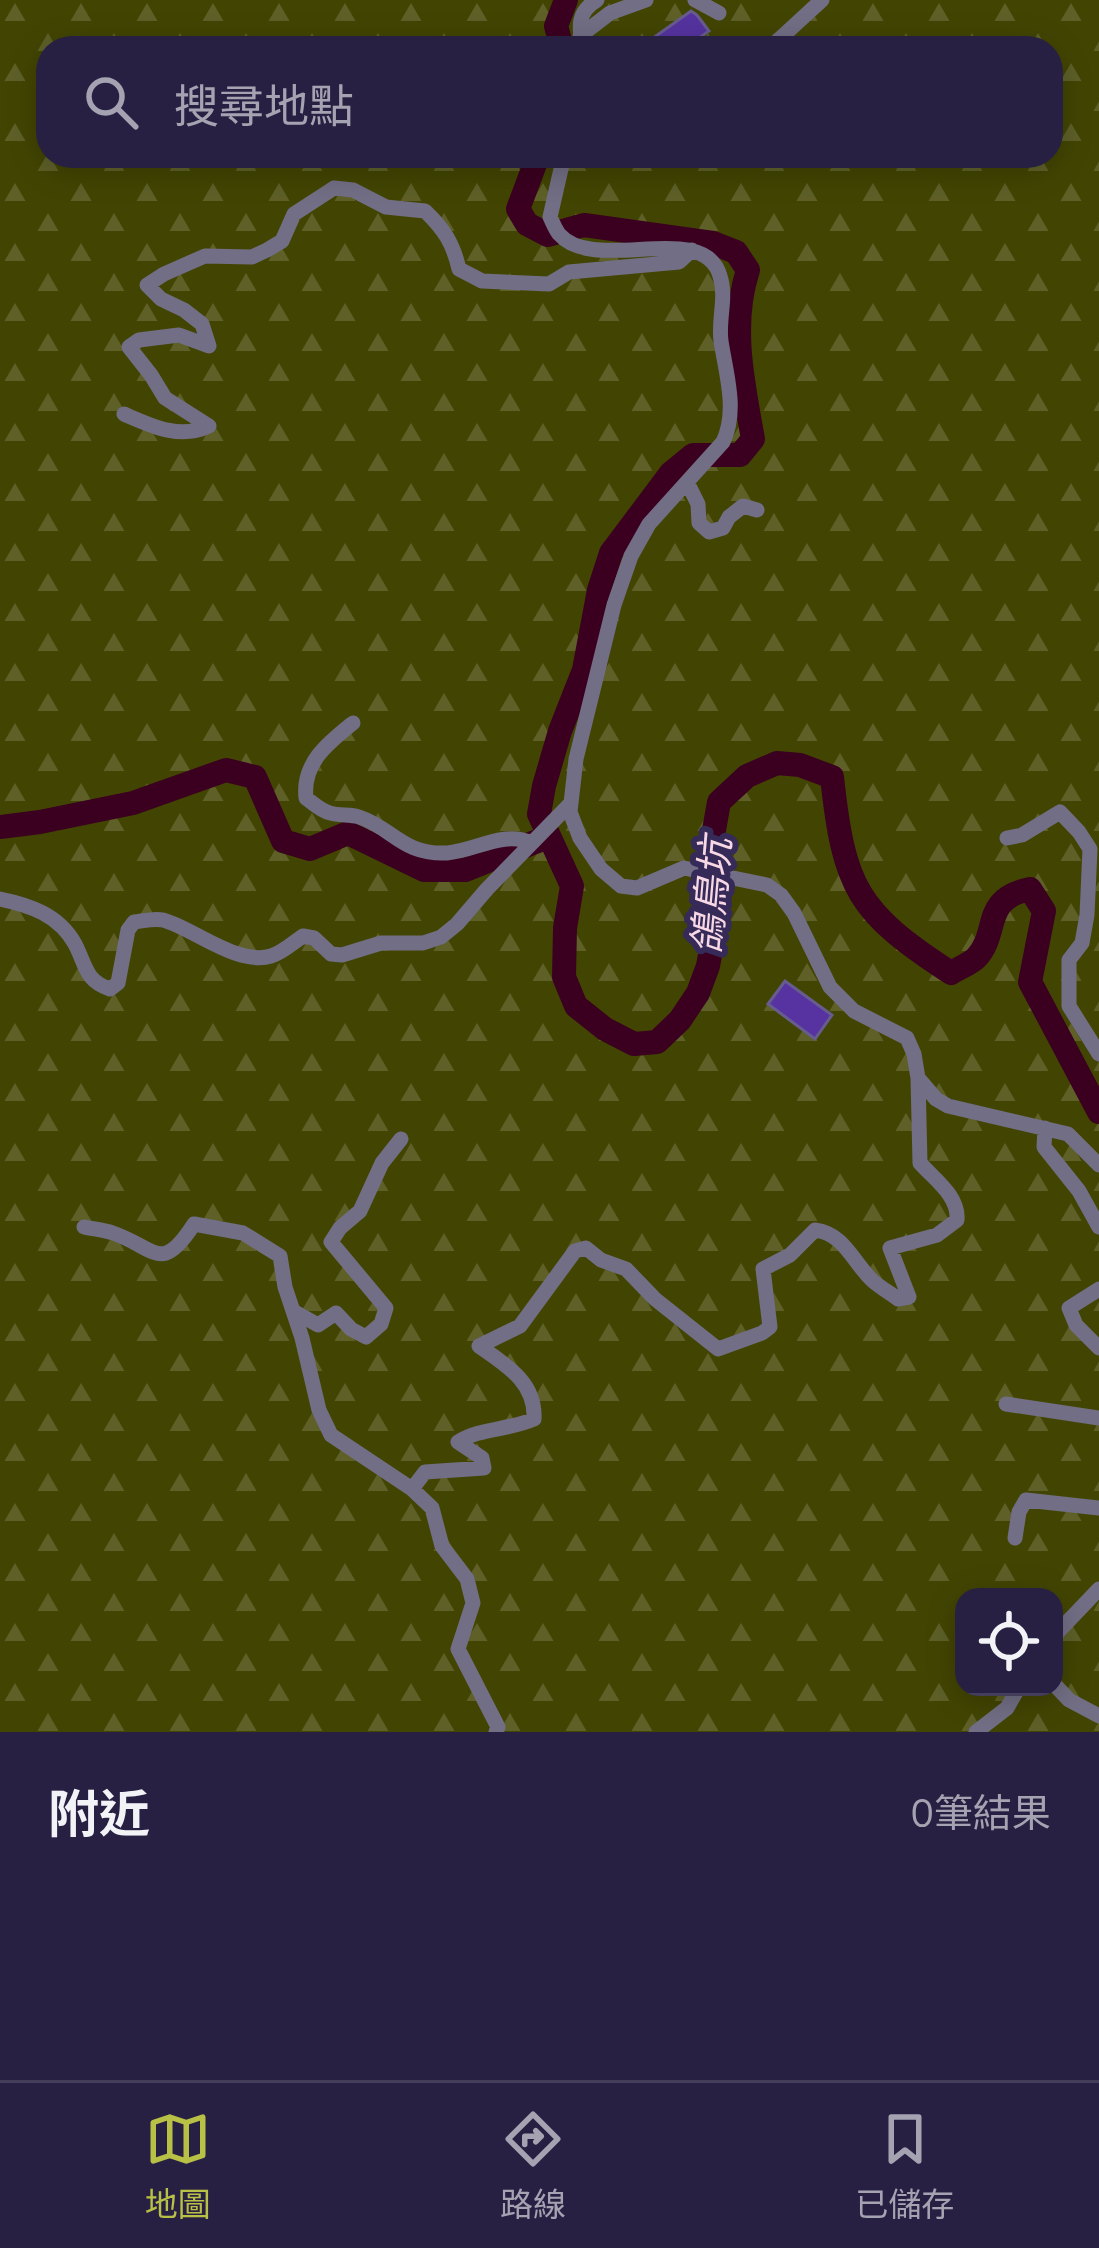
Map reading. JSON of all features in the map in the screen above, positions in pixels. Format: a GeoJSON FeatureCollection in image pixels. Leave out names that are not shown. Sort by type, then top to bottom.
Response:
{"type":"FeatureCollection","features":[{"type":"Feature","properties":{"kind":"street"},"geometry":{"type":"LineString","coordinates":[[580,36],[585,8],[597,0]]}},
{"type":"Feature","properties":{"kind":"street"},"geometry":{"type":"LineString","coordinates":[[587,36],[610,13],[646,0]]}},
{"type":"Feature","properties":{"kind":"street"},"geometry":{"type":"LineString","coordinates":[[695,0],[718,13]]}},
{"type":"Feature","properties":{"kind":"street"},"geometry":{"type":"LineString","coordinates":[[783,36],[822,0]]}},
{"type":"Feature","properties":{"kind":"street"},"geometry":{"type":"LineString","coordinates":[[0,898],[51,916],[74,942],[87,976],[110,989],[118,983],[128,930],[134,922],[164,920],[196,937],[258,957],[272,956],[303,935],[314,938],[331,954],[342,955],[381,943],[423,943],[457,924],[566,806],[614,605],[631,556],[649,524],[723,442],[731,409],[720,333],[724,298],[720,273],[711,257],[692,250],[590,249],[573,244],[560,235],[550,217],[561,168]]}},
{"type":"Feature","properties":{"kind":"street"},"geometry":{"type":"LineString","coordinates":[[124,414],[171,433],[195,433],[208,426],[165,398],[129,346],[139,340],[179,335],[209,346],[202,324],[147,285],[205,256],[251,256],[268,250],[282,241],[294,214],[334,188],[352,190],[386,207],[425,211],[446,231],[459,269],[482,281],[548,284],[569,272],[679,262],[692,250]]}},
{"type":"Feature","properties":{"kind":"street"},"geometry":{"type":"LineString","coordinates":[[688,484],[698,504],[699,524],[709,532],[723,528],[743,506],[757,510]]}},
{"type":"Feature","properties":{"kind":"street"},"geometry":{"type":"LineString","coordinates":[[353,723],[322,748],[304,781],[306,798],[326,813],[361,817],[405,846],[427,852],[450,853],[502,840],[531,843]]}},
{"type":"Feature","properties":{"kind":"street"},"geometry":{"type":"LineString","coordinates":[[412,1489],[425,1472],[484,1468],[482,1458],[458,1442],[466,1436],[534,1419],[533,1402],[518,1373],[479,1346],[520,1326],[575,1251],[586,1248],[601,1260],[626,1269],[655,1299],[718,1349],[770,1327],[764,1269],[790,1255],[815,1230],[828,1232],[871,1280],[898,1299],[909,1297],[890,1248],[937,1235],[957,1220],[957,1203],[920,1162],[918,1078],[907,1038],[854,1011],[830,987],[781,895],[767,885],[684,868],[638,888],[621,886],[601,869],[566,806]]}},
{"type":"Feature","properties":{"kind":"street"},"geometry":{"type":"LineString","coordinates":[[1007,838],[1022,835],[1060,812],[1090,849],[1082,943],[1069,960],[1069,1006],[1099,1054]]}},
{"type":"Feature","properties":{"kind":"street"},"geometry":{"type":"LineString","coordinates":[[918,1078],[948,1106],[1068,1134],[1099,1165]]}},
{"type":"Feature","properties":{"kind":"street"},"geometry":{"type":"LineString","coordinates":[[1046,1128],[1044,1147],[1079,1191],[1099,1227]]}},
{"type":"Feature","properties":{"kind":"street"},"geometry":{"type":"LineString","coordinates":[[293,1311],[317,1324],[336,1313],[366,1336],[381,1324],[386,1308],[331,1242],[360,1211],[382,1163],[401,1139]]}},
{"type":"Feature","properties":{"kind":"street"},"geometry":{"type":"LineString","coordinates":[[84,1227],[113,1233],[154,1254],[179,1246],[194,1224],[243,1233],[280,1256],[319,1410],[332,1435],[432,1508],[442,1546],[467,1579],[473,1603],[458,1649],[491,1710],[496,1732]]}},
{"type":"Feature","properties":{"kind":"street"},"geometry":{"type":"LineString","coordinates":[[1099,1288],[1069,1308],[1076,1324],[1099,1348]]}},
{"type":"Feature","properties":{"kind":"street"},"geometry":{"type":"LineString","coordinates":[[1006,1405],[1099,1418]]}},
{"type":"Feature","properties":{"kind":"street"},"geometry":{"type":"LineString","coordinates":[[1015,1538],[1026,1499],[1099,1508]]}},
{"type":"Feature","properties":{"kind":"street"},"geometry":{"type":"LineString","coordinates":[[1063,1627],[1099,1589]]}},
{"type":"Feature","properties":{"kind":"street"},"geometry":{"type":"LineString","coordinates":[[1063,1694],[1099,1716]]}},
{"type":"Feature","properties":{"kind":"street"},"geometry":{"type":"LineString","coordinates":[[976,1732],[1007,1708],[1014,1696]]}},
{"type":"Feature","properties":{"kind":"green space"},"geometry":{"type":"Polygon","coordinates":[[[0,0],[1099,0],[1099,1732],[0,1732],[0,0]]]}},
{"type":"Feature","properties":{"kind":"building"},"geometry":{"type":"Polygon","coordinates":[[[691,11],[709,31],[702,36],[656,36],[691,11]]]}},
{"type":"Feature","properties":{"kind":"building"},"geometry":{"type":"Polygon","coordinates":[[[785,981],[832,1015],[815,1039],[768,1004],[785,981]]]}},
{"type":"Feature","properties":{"kind":"waterway"},"geometry":{"type":"LineString","coordinates":[[559,36],[556,26],[566,0]]}},
{"type":"Feature","properties":{"kind":"waterway","name":"鴿鳥坑"},"geometry":{"type":"LineString","coordinates":[[533,168],[518,209],[527,224],[548,235],[584,225],[713,243],[736,252],[748,270],[739,333],[753,439],[740,455],[693,455],[671,473],[611,553],[584,670],[544,786],[539,814],[572,886],[564,977],[576,1006],[634,1044],[657,1042],[680,1020],[708,966],[716,922],[713,836],[719,802],[747,776],[777,763],[800,765],[832,777],[842,846],[861,894],[894,932],[951,973],[977,957],[1004,900],[1030,889],[1044,911],[1030,982],[1099,1112]]}},
{"type":"Feature","properties":{"kind":"waterway","name":"鴿鳥坑"},"geometry":{"type":"LineString","coordinates":[[0,827],[133,803],[226,770],[255,777],[283,841],[310,849],[348,833],[424,870],[465,870],[540,840]]}}]}
